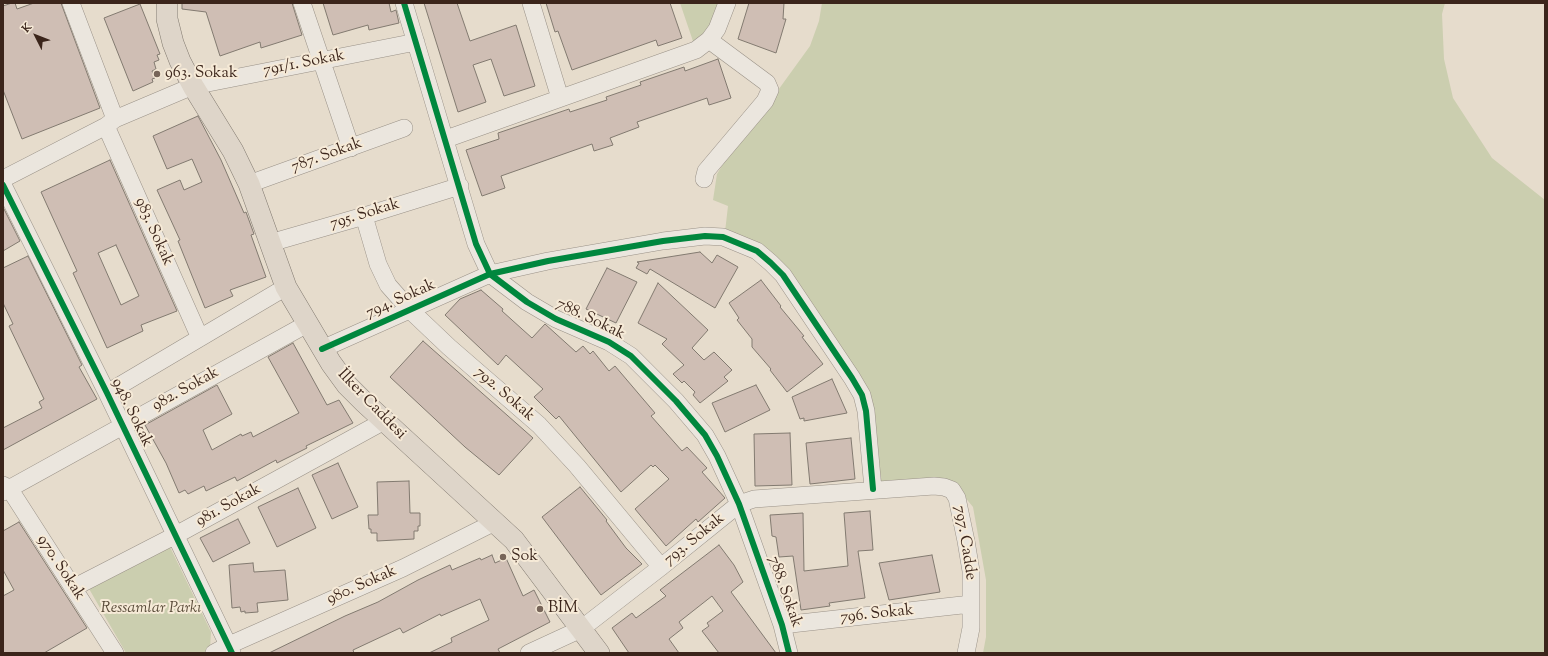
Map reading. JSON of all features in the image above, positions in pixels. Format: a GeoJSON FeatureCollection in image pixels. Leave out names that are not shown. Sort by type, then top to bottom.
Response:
{"type":"FeatureCollection","features":[{"type":"Feature","properties":{"kind":"main road","name":"İlker Caddesi"},"geometry":{"type":"LineString","coordinates":[[167,3],[167,19],[173,43],[193,86],[233,151],[249,184],[286,287],[322,350],[347,385],[384,421],[495,522],[527,555],[599,653]]}},
{"type":"Feature","properties":{"kind":"street","name":"983. Sokak"},"geometry":{"type":"LineString","coordinates":[[71,3],[110,123],[200,338]]}},
{"type":"Feature","properties":{"kind":"street"},"geometry":{"type":"LineString","coordinates":[[302,3],[351,148]]}},
{"type":"Feature","properties":{"kind":"street","name":"788. Sokak"},"geometry":{"type":"LineString","coordinates":[[404,3],[446,139],[476,244],[490,274],[527,302],[556,319],[609,342],[631,356],[649,372],[705,435],[718,456],[739,504],[782,625],[789,653]]}},
{"type":"Feature","properties":{"kind":"street"},"geometry":{"type":"LineString","coordinates":[[531,3],[560,98]]}},
{"type":"Feature","properties":{"kind":"street"},"geometry":{"type":"LineString","coordinates":[[446,139],[696,50],[709,40],[717,29],[727,3]]}},
{"type":"Feature","properties":{"kind":"street"},"geometry":{"type":"LineString","coordinates":[[704,179],[706,171],[765,101],[770,90],[767,83],[709,40]]}},
{"type":"Feature","properties":{"kind":"street","name":"791/1. Sokak"},"geometry":{"type":"LineString","coordinates":[[193,86],[416,42]]}},
{"type":"Feature","properties":{"kind":"street"},"geometry":{"type":"LineString","coordinates":[[3,179],[110,123],[193,86]]}},
{"type":"Feature","properties":{"kind":"street","name":"787. Sokak"},"geometry":{"type":"LineString","coordinates":[[249,184],[404,128]]}},
{"type":"Feature","properties":{"kind":"street","name":"948. Sokak"},"geometry":{"type":"LineString","coordinates":[[3,185],[176,535],[224,651]]}},
{"type":"Feature","properties":{"kind":"street","name":"795. Sokak"},"geometry":{"type":"LineString","coordinates":[[270,243],[460,186]]}},
{"type":"Feature","properties":{"kind":"street","name":"792. Sokak"},"geometry":{"type":"LineString","coordinates":[[364,216],[378,264],[388,285],[410,310],[492,385],[539,425],[577,466],[661,567]]}},
{"type":"Feature","properties":{"kind":"street","name":"794. Sokak"},"geometry":{"type":"LineString","coordinates":[[322,350],[490,274],[564,258],[705,236],[723,237],[757,251],[783,275],[852,378],[862,395],[866,411],[873,489]]}},
{"type":"Feature","properties":{"kind":"street"},"geometry":{"type":"LineString","coordinates":[[107,393],[286,287]]}},
{"type":"Feature","properties":{"kind":"street","name":"982. Sokak"},"geometry":{"type":"LineString","coordinates":[[5,488],[307,324]]}},
{"type":"Feature","properties":{"kind":"street","name":"981. Sokak"},"geometry":{"type":"LineString","coordinates":[[73,588],[176,535],[384,421]]}},
{"type":"Feature","properties":{"kind":"street","name":"797. Cadde"},"geometry":{"type":"LineString","coordinates":[[873,489],[934,486],[944,487],[952,490],[957,498],[971,571],[971,628],[966,653]]}},
{"type":"Feature","properties":{"kind":"street","name":"970. Sokak"},"geometry":{"type":"LineString","coordinates":[[5,488],[73,588],[114,653]]}},
{"type":"Feature","properties":{"kind":"street","name":"793. Sokak"},"geometry":{"type":"LineString","coordinates":[[529,653],[581,629],[739,504],[754,499],[873,489]]}},
{"type":"Feature","properties":{"kind":"street","name":"980. Sokak"},"geometry":{"type":"LineString","coordinates":[[224,651],[403,568],[495,522]]}},
{"type":"Feature","properties":{"kind":"street","name":"796. Sokak"},"geometry":{"type":"LineString","coordinates":[[782,625],[971,604]]}},
{"type":"Feature","properties":{"kind":"green space"},"geometry":{"type":"Polygon","coordinates":[[[680,3],[727,3],[696,50],[680,3]]]}},
{"type":"Feature","properties":{"kind":"green space"},"geometry":{"type":"Polygon","coordinates":[[[822,3],[1445,3],[1442,14],[1444,59],[1453,98],[1492,158],[1545,200],[1545,653],[983,653],[986,637],[986,580],[973,507],[959,490],[882,491],[876,434],[786,273],[725,232],[728,206],[713,200],[717,174],[729,154],[810,46],[819,21],[822,3]]]}},
{"type":"Feature","properties":{"kind":"green space","name":"Ressamlar Parkı"},"geometry":{"type":"Polygon","coordinates":[[[170,547],[211,632],[210,649],[203,653],[126,653],[88,587],[170,547]]]}},
{"type":"Feature","properties":{"kind":"building"},"geometry":{"type":"Polygon","coordinates":[[[15,3],[17,9],[34,3],[61,3],[100,108],[22,139],[3,90],[3,6],[15,3]]]}},
{"type":"Feature","properties":{"kind":"building"},"geometry":{"type":"Polygon","coordinates":[[[182,3],[292,3],[302,35],[261,48],[260,42],[220,56],[206,12],[182,9],[182,3]]]}},
{"type":"Feature","properties":{"kind":"building"},"geometry":{"type":"Polygon","coordinates":[[[323,3],[389,3],[391,12],[396,10],[399,23],[369,30],[368,25],[333,35],[323,3]]]}},
{"type":"Feature","properties":{"kind":"building"},"geometry":{"type":"Polygon","coordinates":[[[424,3],[457,3],[470,41],[516,25],[535,86],[504,96],[491,59],[473,65],[486,102],[458,112],[424,3]]]}},
{"type":"Feature","properties":{"kind":"building"},"geometry":{"type":"Polygon","coordinates":[[[546,3],[670,3],[682,38],[658,46],[656,40],[572,70],[558,31],[555,32],[546,3]]]}},
{"type":"Feature","properties":{"kind":"building"},"geometry":{"type":"Polygon","coordinates":[[[749,3],[784,3],[783,19],[786,19],[776,53],[738,39],[749,3]]]}},
{"type":"Feature","properties":{"kind":"building"},"geometry":{"type":"Polygon","coordinates":[[[140,4],[160,54],[157,55],[159,60],[154,62],[156,69],[152,71],[155,78],[152,79],[153,82],[133,91],[104,18],[140,4]]]}},
{"type":"Feature","properties":{"kind":"building"},"geometry":{"type":"Polygon","coordinates":[[[718,59],[731,98],[709,105],[707,98],[637,122],[639,127],[610,138],[613,145],[594,151],[592,144],[501,176],[505,188],[482,196],[466,150],[499,139],[498,133],[569,109],[570,112],[607,100],[606,97],[641,85],[640,82],[684,67],[685,71],[718,59]]]}},
{"type":"Feature","properties":{"kind":"building"},"geometry":{"type":"Polygon","coordinates":[[[198,116],[221,160],[244,213],[246,212],[254,234],[251,235],[266,277],[230,290],[233,296],[205,308],[178,241],[180,240],[157,190],[180,180],[184,190],[202,182],[192,159],[167,169],[153,136],[198,116]]]}},
{"type":"Feature","properties":{"kind":"building"},"geometry":{"type":"Polygon","coordinates":[[[110,160],[177,311],[141,325],[143,331],[107,348],[73,273],[77,271],[41,192],[110,160]],[[116,245],[98,253],[121,305],[139,296],[116,245]]]}},
{"type":"Feature","properties":{"kind":"building"},"geometry":{"type":"Polygon","coordinates":[[[3,207],[20,241],[3,251],[3,207]]]}},
{"type":"Feature","properties":{"kind":"building"},"geometry":{"type":"Polygon","coordinates":[[[700,252],[712,263],[717,255],[738,267],[715,308],[650,269],[647,274],[636,268],[639,263],[637,262],[700,252]]]}},
{"type":"Feature","properties":{"kind":"building"},"geometry":{"type":"Polygon","coordinates":[[[28,256],[82,365],[79,367],[97,399],[3,450],[3,428],[42,408],[39,402],[44,399],[9,326],[13,324],[3,303],[3,268],[28,256]]]}},
{"type":"Feature","properties":{"kind":"building"},"geometry":{"type":"Polygon","coordinates":[[[607,268],[637,282],[616,323],[586,309],[607,268]]]}},
{"type":"Feature","properties":{"kind":"building"},"geometry":{"type":"Polygon","coordinates":[[[761,280],[781,306],[780,307],[804,336],[802,337],[823,364],[787,392],[770,370],[771,369],[752,347],[752,339],[737,320],[739,318],[729,303],[761,280]]]}},
{"type":"Feature","properties":{"kind":"building"},"geometry":{"type":"Polygon","coordinates":[[[658,283],[708,330],[692,348],[704,360],[714,352],[732,370],[724,377],[728,381],[700,403],[693,395],[695,392],[684,381],[682,383],[673,374],[684,365],[662,344],[667,339],[638,323],[658,283]]]}},
{"type":"Feature","properties":{"kind":"building"},"geometry":{"type":"Polygon","coordinates":[[[481,290],[503,309],[502,311],[532,338],[545,324],[576,352],[583,346],[590,354],[593,351],[609,371],[615,366],[655,413],[651,416],[682,451],[687,447],[707,468],[702,472],[725,498],[698,522],[696,519],[666,546],[635,509],[669,479],[655,465],[653,467],[651,465],[621,492],[559,416],[556,419],[534,397],[543,389],[506,355],[498,365],[445,315],[460,299],[481,290]]]}},
{"type":"Feature","properties":{"kind":"building"},"geometry":{"type":"Polygon","coordinates":[[[423,341],[533,438],[499,475],[465,447],[390,377],[423,341]]]}},
{"type":"Feature","properties":{"kind":"building"},"geometry":{"type":"Polygon","coordinates":[[[293,343],[327,405],[339,400],[353,423],[306,446],[307,448],[277,463],[276,460],[237,481],[235,477],[206,491],[204,486],[188,494],[185,490],[179,493],[166,463],[145,425],[217,385],[232,414],[203,430],[212,450],[241,434],[242,436],[251,432],[253,437],[299,413],[268,357],[293,343]]]}},
{"type":"Feature","properties":{"kind":"building"},"geometry":{"type":"Polygon","coordinates":[[[832,379],[847,413],[804,421],[804,418],[800,419],[792,397],[832,379]]]}},
{"type":"Feature","properties":{"kind":"building"},"geometry":{"type":"Polygon","coordinates":[[[756,385],[770,410],[725,432],[712,403],[756,385]]]}},
{"type":"Feature","properties":{"kind":"building"},"geometry":{"type":"Polygon","coordinates":[[[790,433],[792,485],[755,486],[754,434],[790,433]]]}},
{"type":"Feature","properties":{"kind":"building"},"geometry":{"type":"Polygon","coordinates":[[[851,438],[855,479],[810,484],[806,443],[851,438]]]}},
{"type":"Feature","properties":{"kind":"building"},"geometry":{"type":"Polygon","coordinates":[[[338,463],[358,507],[332,519],[312,475],[338,463]]]}},
{"type":"Feature","properties":{"kind":"building"},"geometry":{"type":"Polygon","coordinates":[[[409,481],[410,513],[420,513],[420,526],[418,526],[418,531],[414,531],[414,539],[377,541],[377,533],[371,533],[371,529],[369,529],[368,515],[378,515],[377,482],[409,481]]]}},
{"type":"Feature","properties":{"kind":"building"},"geometry":{"type":"Polygon","coordinates":[[[580,487],[607,520],[606,521],[626,548],[642,564],[601,595],[542,517],[580,487]]]}},
{"type":"Feature","properties":{"kind":"building"},"geometry":{"type":"Polygon","coordinates":[[[298,488],[316,528],[277,547],[258,507],[298,488]]]}},
{"type":"Feature","properties":{"kind":"building"},"geometry":{"type":"Polygon","coordinates":[[[870,511],[873,550],[858,551],[865,598],[829,603],[830,606],[801,610],[793,556],[779,557],[776,537],[772,536],[770,515],[803,513],[804,571],[848,566],[844,513],[870,511]]]}},
{"type":"Feature","properties":{"kind":"building"},"geometry":{"type":"Polygon","coordinates":[[[238,519],[250,543],[213,562],[200,538],[238,519]]]}},
{"type":"Feature","properties":{"kind":"building"},"geometry":{"type":"Polygon","coordinates":[[[19,522],[87,628],[44,653],[3,653],[3,596],[14,590],[3,570],[3,531],[19,522]]]}},
{"type":"Feature","properties":{"kind":"building"},"geometry":{"type":"Polygon","coordinates":[[[719,545],[734,565],[743,582],[731,592],[776,653],[719,653],[702,631],[709,626],[707,623],[723,611],[712,596],[679,622],[683,628],[669,639],[679,653],[629,653],[612,628],[632,613],[636,618],[666,596],[660,590],[719,545]]]}},
{"type":"Feature","properties":{"kind":"building"},"geometry":{"type":"Polygon","coordinates":[[[492,555],[495,563],[506,558],[523,596],[534,590],[550,622],[498,649],[500,653],[429,653],[452,642],[451,638],[489,620],[480,599],[441,616],[440,614],[403,633],[400,628],[353,650],[354,653],[269,653],[345,616],[378,602],[418,580],[450,565],[452,570],[480,558],[481,560],[492,555]]]}},
{"type":"Feature","properties":{"kind":"building"},"geometry":{"type":"Polygon","coordinates":[[[932,555],[940,592],[889,600],[879,563],[932,555]]]}},
{"type":"Feature","properties":{"kind":"building"},"geometry":{"type":"Polygon","coordinates":[[[253,563],[254,572],[285,570],[288,600],[257,603],[258,612],[245,613],[245,611],[241,612],[240,607],[232,608],[229,565],[253,563]]]}},
{"type":"Feature","properties":{"kind":"cycle path"},"geometry":{"type":"LineString","coordinates":[[404,3],[476,244],[490,274],[527,302],[556,319],[609,342],[631,356],[676,401],[705,435],[717,456],[739,504],[782,625],[789,653]]}},
{"type":"Feature","properties":{"kind":"cycle path"},"geometry":{"type":"LineString","coordinates":[[3,185],[107,393],[232,653]]}},
{"type":"Feature","properties":{"kind":"cycle path"},"geometry":{"type":"LineString","coordinates":[[322,349],[490,274],[548,261],[663,241],[705,236],[723,237],[757,251],[783,275],[852,378],[862,395],[866,411],[873,489]]}},
{"type":"Feature","properties":{"kind":"place","name":"963. Sokak"},"geometry":{"type":"Point","coordinates":[157,74]}},
{"type":"Feature","properties":{"kind":"place","name":"Şok"},"geometry":{"type":"Point","coordinates":[503,557]}},
{"type":"Feature","properties":{"kind":"place","name":"BİM"},"geometry":{"type":"Point","coordinates":[540,609]}}]}
